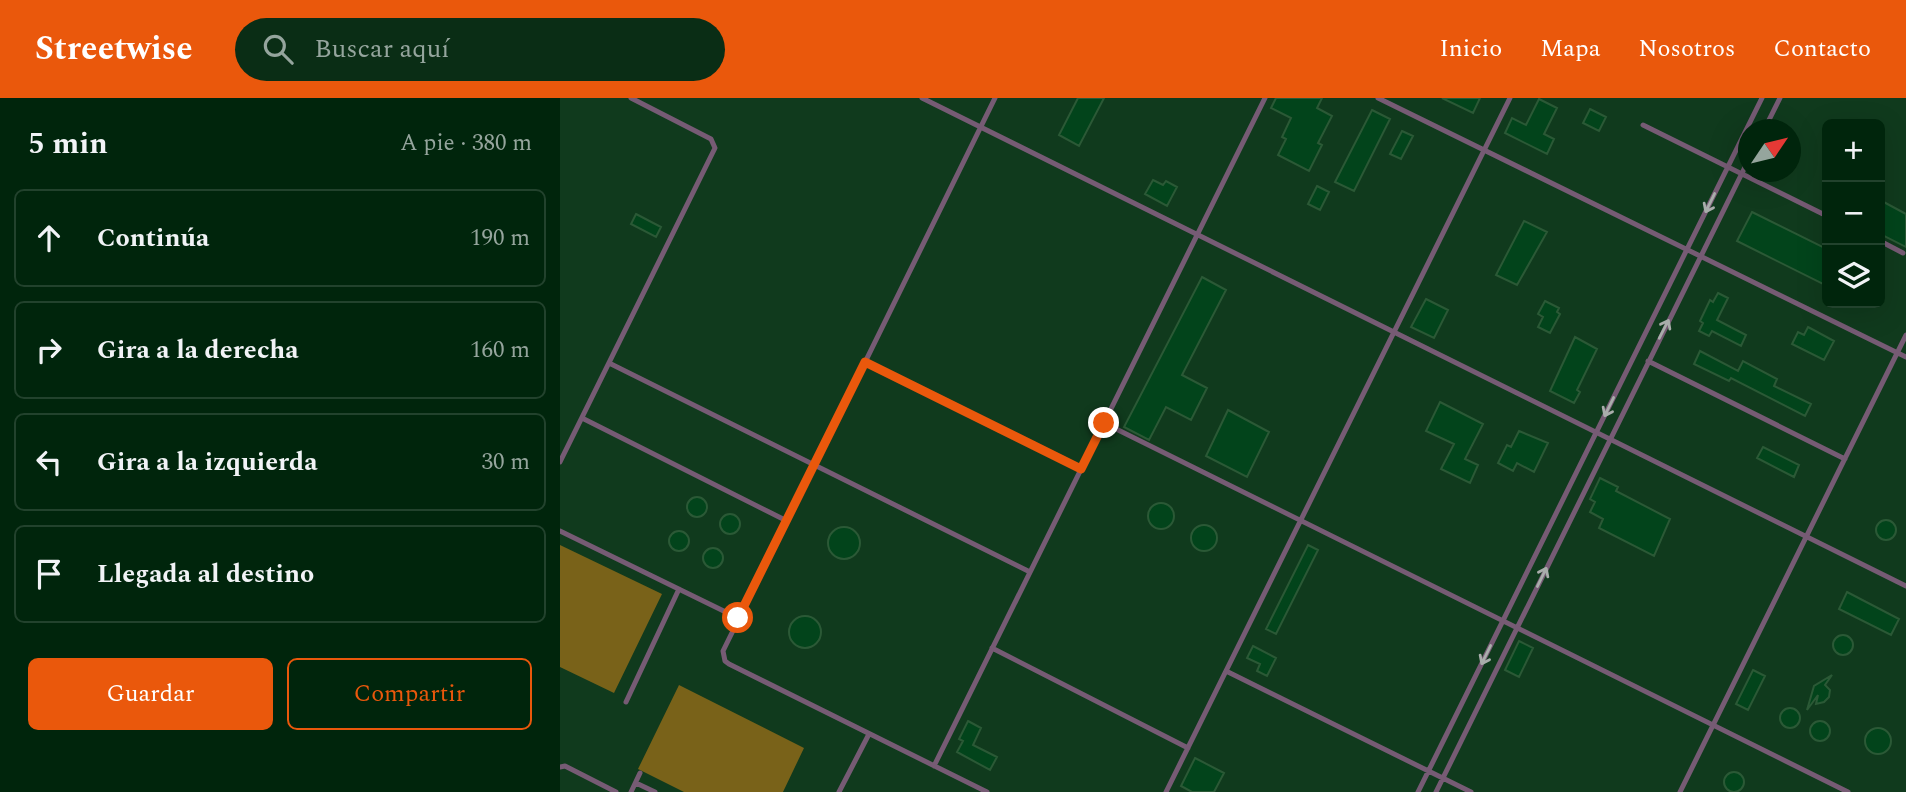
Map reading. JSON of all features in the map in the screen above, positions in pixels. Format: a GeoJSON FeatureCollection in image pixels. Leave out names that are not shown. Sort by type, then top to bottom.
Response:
{"type":"FeatureCollection","features":[{"type":"Feature","properties":{"kind":"lane"},"geometry":{"type":"LineString","coordinates":[[560,462],[715,148],[710,139],[631,98]]}},
{"type":"Feature","properties":{"kind":"lane"},"geometry":{"type":"LineString","coordinates":[[922,98],[1906,586]]}},
{"type":"Feature","properties":{"kind":"lane"},"geometry":{"type":"LineString","coordinates":[[987,792],[725,661],[723,656],[738,618],[995,98]]}},
{"type":"Feature","properties":{"kind":"lane"},"geometry":{"type":"LineString","coordinates":[[934,766],[1265,98]]}},
{"type":"Feature","properties":{"kind":"lane"},"geometry":{"type":"LineString","coordinates":[[1378,98],[1906,358]]}},
{"type":"Feature","properties":{"kind":"lane"},"geometry":{"type":"LineString","coordinates":[[1166,792],[1510,98]]}},
{"type":"Feature","properties":{"kind":"lane"},"geometry":{"type":"LineString","coordinates":[[1418,792],[1762,98]]}},
{"type":"Feature","properties":{"kind":"lane"},"geometry":{"type":"LineString","coordinates":[[1770,119],[1780,98]]}},
{"type":"Feature","properties":{"kind":"lane"},"geometry":{"type":"LineString","coordinates":[[1643,125],[1738,173]]}},
{"type":"Feature","properties":{"kind":"lane"},"geometry":{"type":"LineString","coordinates":[[1436,792],[1738,182]]}},
{"type":"Feature","properties":{"kind":"lane"},"geometry":{"type":"LineString","coordinates":[[1757,182],[1822,214]]}},
{"type":"Feature","properties":{"kind":"lane"},"geometry":{"type":"LineString","coordinates":[[1885,244],[1903,253]]}},
{"type":"Feature","properties":{"kind":"lane"},"geometry":{"type":"LineString","coordinates":[[1680,792],[1906,335]]}},
{"type":"Feature","properties":{"kind":"lane"},"geometry":{"type":"LineString","coordinates":[[1648,361],[1845,459]]}},
{"type":"Feature","properties":{"kind":"lane"},"geometry":{"type":"LineString","coordinates":[[865,362],[1081,469]]}},
{"type":"Feature","properties":{"kind":"lane"},"geometry":{"type":"LineString","coordinates":[[609,363],[1030,572]]}},
{"type":"Feature","properties":{"kind":"lane"},"geometry":{"type":"LineString","coordinates":[[582,418],[786,520]]}},
{"type":"Feature","properties":{"kind":"lane"},"geometry":{"type":"LineString","coordinates":[[1104,423],[1848,792]]}},
{"type":"Feature","properties":{"kind":"lane"},"geometry":{"type":"LineString","coordinates":[[560,531],[738,618]]}},
{"type":"Feature","properties":{"kind":"lane"},"geometry":{"type":"LineString","coordinates":[[626,702],[679,589]]}},
{"type":"Feature","properties":{"kind":"lane"},"geometry":{"type":"LineString","coordinates":[[992,648],[1188,748]]}},
{"type":"Feature","properties":{"kind":"lane"},"geometry":{"type":"LineString","coordinates":[[1226,671],[1471,792]]}},
{"type":"Feature","properties":{"kind":"lane"},"geometry":{"type":"LineString","coordinates":[[839,792],[869,734]]}},
{"type":"Feature","properties":{"kind":"lane"},"geometry":{"type":"LineString","coordinates":[[560,767],[565,766],[617,792]]}},
{"type":"Feature","properties":{"kind":"lane"},"geometry":{"type":"LineString","coordinates":[[631,792],[640,774]]}},
{"type":"Feature","properties":{"kind":"lane"},"geometry":{"type":"LineString","coordinates":[[636,783],[655,792]]}},
{"type":"Feature","properties":{"kind":"shaded area"},"geometry":{"type":"Polygon","coordinates":[[[560,98],[1906,98],[1906,792],[560,792],[560,98]]]}},
{"type":"Feature","properties":{"kind":"shaded area"},"geometry":{"type":"Polygon","coordinates":[[[560,545],[662,594],[614,693],[560,667],[560,545]]]}},
{"type":"Feature","properties":{"kind":"shaded area"},"geometry":{"type":"Polygon","coordinates":[[[679,685],[804,748],[783,792],[684,792],[638,769],[679,685]]]}},
{"type":"Feature","properties":{"kind":"building"},"geometry":{"type":"Polygon","coordinates":[[[1078,98],[1104,98],[1079,146],[1059,135],[1078,98]]]}},
{"type":"Feature","properties":{"kind":"building"},"geometry":{"type":"Polygon","coordinates":[[[1276,98],[1322,98],[1317,108],[1332,116],[1318,143],[1322,145],[1309,171],[1278,155],[1286,139],[1282,137],[1291,118],[1271,108],[1276,98]]]}},
{"type":"Feature","properties":{"kind":"building"},"geometry":{"type":"Polygon","coordinates":[[[1442,98],[1480,98],[1473,113],[1442,98]]]}},
{"type":"Feature","properties":{"kind":"building"},"geometry":{"type":"Polygon","coordinates":[[[1539,99],[1557,108],[1544,134],[1554,139],[1547,154],[1505,133],[1512,118],[1526,125],[1539,99]]]}},
{"type":"Feature","properties":{"kind":"building"},"geometry":{"type":"Polygon","coordinates":[[[1590,109],[1606,117],[1599,131],[1583,123],[1590,109]]]}},
{"type":"Feature","properties":{"kind":"building"},"geometry":{"type":"Polygon","coordinates":[[[1372,110],[1390,119],[1354,191],[1335,182],[1372,110]]]}},
{"type":"Feature","properties":{"kind":"building"},"geometry":{"type":"Polygon","coordinates":[[[1402,131],[1413,136],[1401,159],[1390,154],[1402,131]]]}},
{"type":"Feature","properties":{"kind":"building"},"geometry":{"type":"Polygon","coordinates":[[[1153,180],[1163,185],[1166,181],[1177,187],[1167,206],[1145,194],[1153,180]]]}},
{"type":"Feature","properties":{"kind":"building"},"geometry":{"type":"Polygon","coordinates":[[[1317,186],[1329,192],[1320,210],[1308,204],[1317,186]]]}},
{"type":"Feature","properties":{"kind":"building"},"geometry":{"type":"Polygon","coordinates":[[[1885,203],[1906,214],[1906,247],[1885,236],[1885,203]]]}},
{"type":"Feature","properties":{"kind":"building"},"geometry":{"type":"Polygon","coordinates":[[[1752,212],[1822,247],[1822,284],[1737,241],[1752,212]]]}},
{"type":"Feature","properties":{"kind":"building"},"geometry":{"type":"Polygon","coordinates":[[[636,214],[661,227],[656,237],[631,224],[636,214]]]}},
{"type":"Feature","properties":{"kind":"building"},"geometry":{"type":"Polygon","coordinates":[[[1524,221],[1547,232],[1517,285],[1496,275],[1524,221]]]}},
{"type":"Feature","properties":{"kind":"building"},"geometry":{"type":"Polygon","coordinates":[[[1202,277],[1226,290],[1182,375],[1207,388],[1191,420],[1166,407],[1149,440],[1124,427],[1202,277]]]}},
{"type":"Feature","properties":{"kind":"building"},"geometry":{"type":"Polygon","coordinates":[[[1718,293],[1728,298],[1717,320],[1746,335],[1741,346],[1712,331],[1709,336],[1699,331],[1703,323],[1700,321],[1710,300],[1713,302],[1718,293]]]}},
{"type":"Feature","properties":{"kind":"building"},"geometry":{"type":"Polygon","coordinates":[[[1426,299],[1448,310],[1434,338],[1411,327],[1426,299]]]}},
{"type":"Feature","properties":{"kind":"building"},"geometry":{"type":"Polygon","coordinates":[[[1545,301],[1559,308],[1557,312],[1560,314],[1550,333],[1538,327],[1543,317],[1538,314],[1545,301]]]}},
{"type":"Feature","properties":{"kind":"building"},"geometry":{"type":"Polygon","coordinates":[[[1808,327],[1834,341],[1824,360],[1792,344],[1798,332],[1804,335],[1808,327]]]}},
{"type":"Feature","properties":{"kind":"building"},"geometry":{"type":"Polygon","coordinates":[[[1575,337],[1597,349],[1577,390],[1580,392],[1574,403],[1550,391],[1575,337]]]}},
{"type":"Feature","properties":{"kind":"building"},"geometry":{"type":"Polygon","coordinates":[[[1700,351],[1738,371],[1743,361],[1777,379],[1774,386],[1811,404],[1805,416],[1731,378],[1729,381],[1694,364],[1700,351]]]}},
{"type":"Feature","properties":{"kind":"building"},"geometry":{"type":"Polygon","coordinates":[[[1440,402],[1483,424],[1465,459],[1478,465],[1470,483],[1441,469],[1454,444],[1426,431],[1440,402]]]}},
{"type":"Feature","properties":{"kind":"building"},"geometry":{"type":"Polygon","coordinates":[[[1228,410],[1269,432],[1247,477],[1206,456],[1228,410]]]}},
{"type":"Feature","properties":{"kind":"building"},"geometry":{"type":"Polygon","coordinates":[[[1519,431],[1548,443],[1534,472],[1517,463],[1513,471],[1498,463],[1507,445],[1511,447],[1519,431]]]}},
{"type":"Feature","properties":{"kind":"building"},"geometry":{"type":"Polygon","coordinates":[[[1763,447],[1799,465],[1794,477],[1757,458],[1763,447]]]}},
{"type":"Feature","properties":{"kind":"building"},"geometry":{"type":"Polygon","coordinates":[[[1600,478],[1618,487],[1616,491],[1670,519],[1654,556],[1599,528],[1603,519],[1590,512],[1595,502],[1590,499],[1600,478]]]}},
{"type":"Feature","properties":{"kind":"building"},"geometry":{"type":"Polygon","coordinates":[[[697,497],[704,500],[707,507],[704,514],[697,517],[690,514],[687,507],[690,500],[697,497]]]}},
{"type":"Feature","properties":{"kind":"building"},"geometry":{"type":"Polygon","coordinates":[[[1161,503],[1170,507],[1174,516],[1170,525],[1161,529],[1152,525],[1148,516],[1152,507],[1161,503]]]}},
{"type":"Feature","properties":{"kind":"building"},"geometry":{"type":"Polygon","coordinates":[[[730,514],[737,517],[740,524],[737,531],[730,534],[723,531],[720,524],[723,517],[730,514]]]}},
{"type":"Feature","properties":{"kind":"building"},"geometry":{"type":"Polygon","coordinates":[[[1886,520],[1893,523],[1896,530],[1893,537],[1886,540],[1879,537],[1876,530],[1879,523],[1886,520]]]}},
{"type":"Feature","properties":{"kind":"building"},"geometry":{"type":"Polygon","coordinates":[[[1204,525],[1213,529],[1217,538],[1213,547],[1204,551],[1195,547],[1191,538],[1195,529],[1204,525]]]}},
{"type":"Feature","properties":{"kind":"building"},"geometry":{"type":"Polygon","coordinates":[[[844,527],[856,531],[860,543],[856,555],[844,559],[832,555],[828,543],[832,531],[844,527]]]}},
{"type":"Feature","properties":{"kind":"building"},"geometry":{"type":"Polygon","coordinates":[[[679,531],[686,534],[689,541],[686,548],[679,551],[672,548],[669,541],[672,534],[679,531]]]}},
{"type":"Feature","properties":{"kind":"building"},"geometry":{"type":"Polygon","coordinates":[[[1308,545],[1318,550],[1276,634],[1266,629],[1308,545]]]}},
{"type":"Feature","properties":{"kind":"building"},"geometry":{"type":"Polygon","coordinates":[[[713,548],[720,551],[723,558],[720,565],[713,568],[706,565],[703,558],[706,551],[713,548]]]}},
{"type":"Feature","properties":{"kind":"building"},"geometry":{"type":"Polygon","coordinates":[[[1847,592],[1899,619],[1891,635],[1839,609],[1847,592]]]}},
{"type":"Feature","properties":{"kind":"building"},"geometry":{"type":"Polygon","coordinates":[[[805,616],[817,620],[821,632],[817,644],[805,648],[793,644],[789,632],[793,620],[805,616]]]}},
{"type":"Feature","properties":{"kind":"building"},"geometry":{"type":"Polygon","coordinates":[[[1843,635],[1850,638],[1853,645],[1850,652],[1843,655],[1836,652],[1833,645],[1836,638],[1843,635]]]}},
{"type":"Feature","properties":{"kind":"building"},"geometry":{"type":"Polygon","coordinates":[[[1519,641],[1533,648],[1519,677],[1505,670],[1519,641]]]}},
{"type":"Feature","properties":{"kind":"building"},"geometry":{"type":"Polygon","coordinates":[[[1253,646],[1276,658],[1267,676],[1257,671],[1260,664],[1247,658],[1253,646]]]}},
{"type":"Feature","properties":{"kind":"building"},"geometry":{"type":"Polygon","coordinates":[[[1753,670],[1765,676],[1748,710],[1736,704],[1753,670]]]}},
{"type":"Feature","properties":{"kind":"building"},"geometry":{"type":"Polygon","coordinates":[[[1832,675],[1825,685],[1830,690],[1829,697],[1816,704],[1818,695],[1807,710],[1814,686],[1832,675]]]}},
{"type":"Feature","properties":{"kind":"building"},"geometry":{"type":"Polygon","coordinates":[[[1790,708],[1797,711],[1800,718],[1797,725],[1790,728],[1783,725],[1780,718],[1783,711],[1790,708]]]}},
{"type":"Feature","properties":{"kind":"building"},"geometry":{"type":"Polygon","coordinates":[[[968,721],[981,728],[973,745],[997,757],[990,770],[957,752],[963,741],[959,739],[968,721]]]}},
{"type":"Feature","properties":{"kind":"building"},"geometry":{"type":"Polygon","coordinates":[[[1820,721],[1827,724],[1830,731],[1827,738],[1820,741],[1813,738],[1810,731],[1813,724],[1820,721]]]}},
{"type":"Feature","properties":{"kind":"building"},"geometry":{"type":"Polygon","coordinates":[[[1878,728],[1887,732],[1891,741],[1887,750],[1878,754],[1869,750],[1865,741],[1869,732],[1878,728]]]}},
{"type":"Feature","properties":{"kind":"building"},"geometry":{"type":"Polygon","coordinates":[[[1195,758],[1224,773],[1214,792],[1192,792],[1181,786],[1195,758]]]}},
{"type":"Feature","properties":{"kind":"building"},"geometry":{"type":"Polygon","coordinates":[[[1734,772],[1741,775],[1744,782],[1741,789],[1734,792],[1727,789],[1724,782],[1727,775],[1734,772]]]}},
{"type":"Feature","properties":{"kind":"route"},"geometry":{"type":"LineString","coordinates":[[738,618],[865,362],[1081,469],[1104,423]]}}]}
